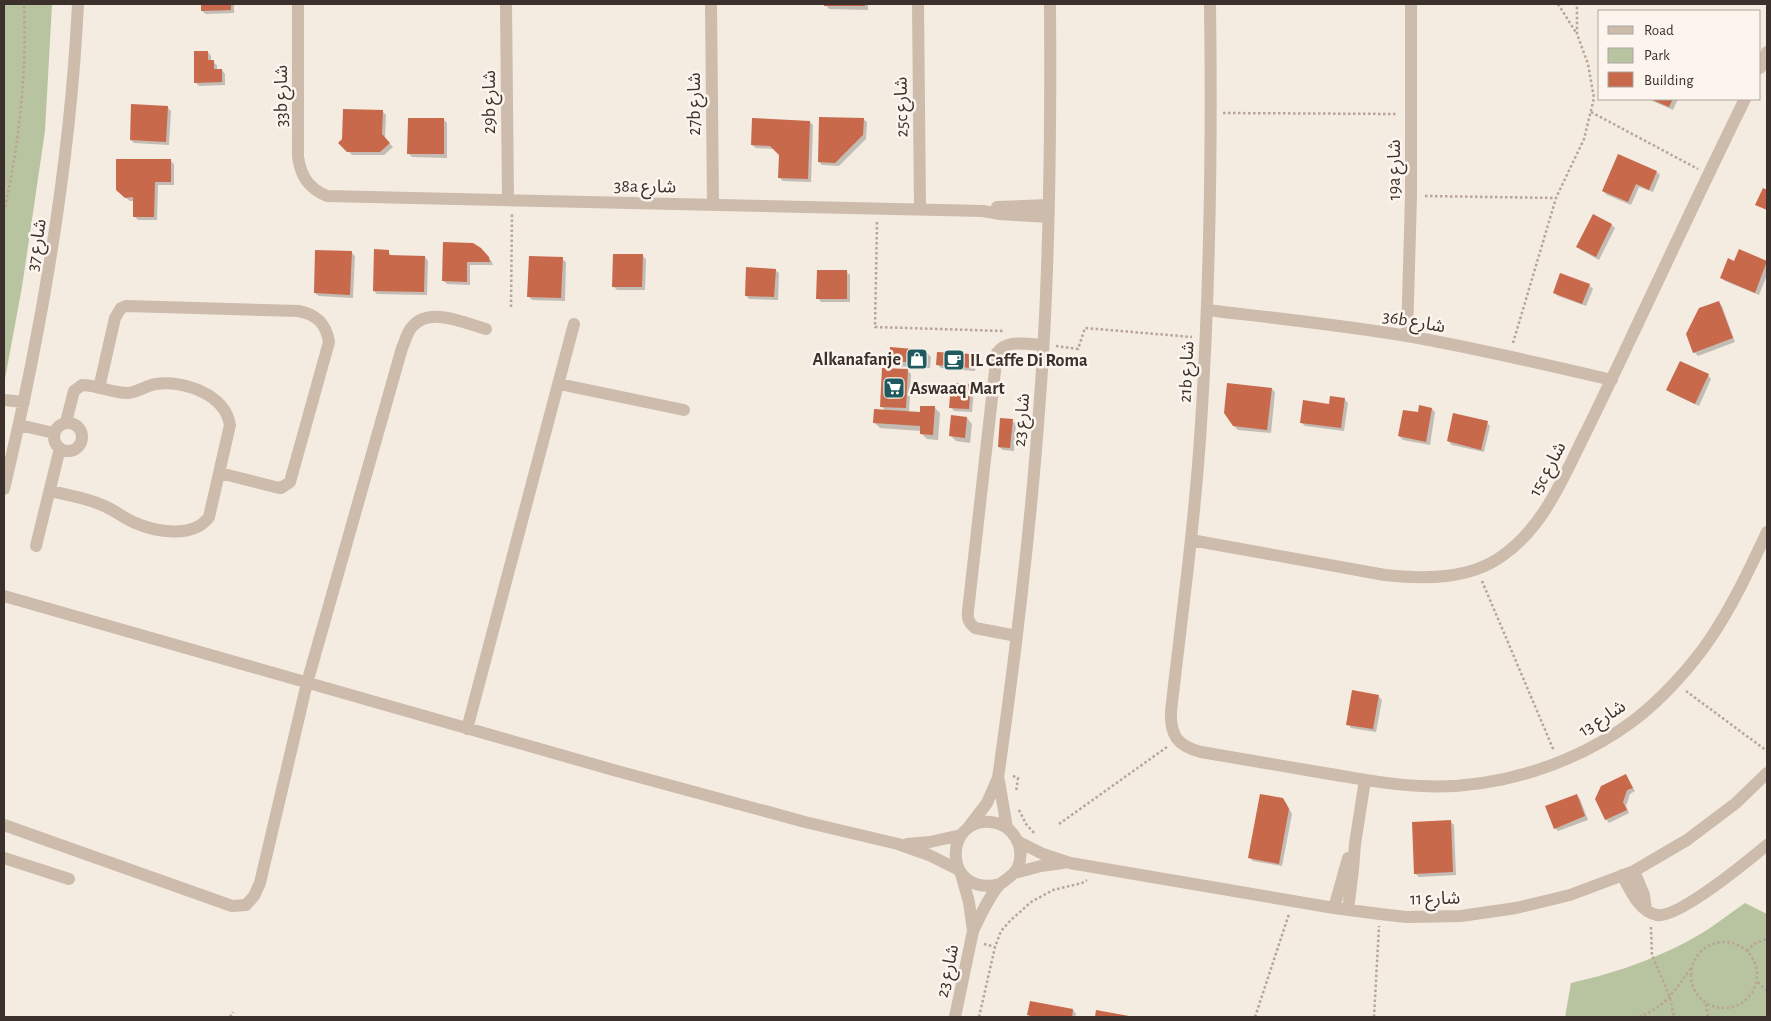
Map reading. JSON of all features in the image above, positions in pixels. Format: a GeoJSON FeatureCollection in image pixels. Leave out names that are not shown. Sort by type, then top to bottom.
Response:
{"type":"FeatureCollection","features":[{"type":"Feature","properties":{"kind":"street","name":"شارع 37"},"geometry":{"type":"LineString","coordinates":[[4,489],[42,316],[56,230],[68,143],[76,56],[78,4]]}},
{"type":"Feature","properties":{"kind":"street","name":"33b شارع"},"geometry":{"type":"LineString","coordinates":[[298,4],[298,157],[302,173],[310,186]]}},
{"type":"Feature","properties":{"kind":"street","name":"29b شارع"},"geometry":{"type":"LineString","coordinates":[[506,4],[510,200]]}},
{"type":"Feature","properties":{"kind":"street","name":"27b شارع"},"geometry":{"type":"LineString","coordinates":[[711,4],[712,205]]}},
{"type":"Feature","properties":{"kind":"street","name":"25c شارع"},"geometry":{"type":"LineString","coordinates":[[918,4],[920,209]]}},
{"type":"Feature","properties":{"kind":"street","name":"شارع 23"},"geometry":{"type":"LineString","coordinates":[[965,832],[988,803],[998,778],[1017,636],[1032,490],[1043,345],[1048,211],[1051,77],[1050,4]]}},
{"type":"Feature","properties":{"kind":"street","name":"21b شارع"},"geometry":{"type":"LineString","coordinates":[[1177,740],[1173,731],[1171,711],[1191,540],[1201,426],[1208,310],[1212,113],[1210,4]]}},
{"type":"Feature","properties":{"kind":"street","name":"19a شارع"},"geometry":{"type":"LineString","coordinates":[[1407,336],[1412,114],[1411,4]]}},
{"type":"Feature","properties":{"kind":"street"},"geometry":{"type":"LineString","coordinates":[[1761,66],[1767,52]]}},
{"type":"Feature","properties":{"kind":"street","name":"15c شارع"},"geometry":{"type":"LineString","coordinates":[[1191,540],[1416,579],[1447,576],[1477,569],[1500,558],[1522,540],[1539,520],[1555,494],[1612,380],[1745,100]]}},
{"type":"Feature","properties":{"kind":"street","name":"38a شارع"},"geometry":{"type":"LineString","coordinates":[[310,186],[327,196],[920,209],[983,211],[1000,214],[1048,211]]}},
{"type":"Feature","properties":{"kind":"street"},"geometry":{"type":"LineString","coordinates":[[99,388],[115,318],[121,308],[126,306],[298,311],[316,317],[323,324],[327,332],[328,342],[290,482],[286,486],[275,487],[220,472]]}},
{"type":"Feature","properties":{"kind":"street","name":"36b شارع"},"geometry":{"type":"LineString","coordinates":[[1208,310],[1308,321],[1407,336],[1509,356],[1612,380]]}},
{"type":"Feature","properties":{"kind":"street"},"geometry":{"type":"LineString","coordinates":[[4,825],[232,906],[246,905],[254,896],[260,883],[307,682],[402,348],[412,327],[423,318],[439,317],[486,329]]}},
{"type":"Feature","properties":{"kind":"street"},"geometry":{"type":"LineString","coordinates":[[467,729],[574,324]]}},
{"type":"Feature","properties":{"kind":"street"},"geometry":{"type":"LineString","coordinates":[[1017,636],[976,628],[970,624],[967,618],[997,353],[1001,347],[1008,344],[1043,345]]}},
{"type":"Feature","properties":{"kind":"street"},"geometry":{"type":"LineString","coordinates":[[50,491],[102,504],[133,522],[144,526],[167,531],[190,530],[204,523],[209,517],[230,425],[226,414],[214,400],[204,393],[180,384],[156,384],[130,393],[86,385],[77,388],[73,395],[66,422]]}},
{"type":"Feature","properties":{"kind":"street"},"geometry":{"type":"LineString","coordinates":[[558,384],[684,410]]}},
{"type":"Feature","properties":{"kind":"street"},"geometry":{"type":"LineString","coordinates":[[4,400],[24,402]]}},
{"type":"Feature","properties":{"kind":"street"},"geometry":{"type":"LineString","coordinates":[[66,422],[76,425],[80,429],[82,440],[76,449],[71,451],[60,448],[56,444],[54,433],[60,424],[66,422]]}},
{"type":"Feature","properties":{"kind":"street"},"geometry":{"type":"LineString","coordinates":[[19,425],[54,433]]}},
{"type":"Feature","properties":{"kind":"street"},"geometry":{"type":"LineString","coordinates":[[36,546],[60,448]]}},
{"type":"Feature","properties":{"kind":"street","name":"شارع 13"},"geometry":{"type":"LineString","coordinates":[[1177,740],[1184,746],[1201,752],[1365,780],[1422,786],[1478,784],[1533,772],[1585,751],[1634,721],[1675,683],[1710,639],[1740,589],[1767,532]]}},
{"type":"Feature","properties":{"kind":"street"},"geometry":{"type":"LineString","coordinates":[[4,596],[467,729],[758,809],[898,844],[929,855],[960,872],[969,881],[979,886],[990,887],[1000,884],[1008,880],[1014,873],[1020,858],[1017,841],[1013,834],[998,823],[977,823],[965,832],[957,843],[955,852],[960,872]]}},
{"type":"Feature","properties":{"kind":"street","name":"شارع 11"},"geometry":{"type":"LineString","coordinates":[[1017,841],[1043,854],[1070,863],[1334,908],[1406,917],[1461,916],[1516,908],[1570,895],[1628,873],[1687,840],[1736,803],[1767,773]]}},
{"type":"Feature","properties":{"kind":"street","name":"شارع 23"},"geometry":{"type":"LineString","coordinates":[[998,778],[1007,828]]}},
{"type":"Feature","properties":{"kind":"street"},"geometry":{"type":"LineString","coordinates":[[1348,910],[1354,869],[1355,844],[1365,780]]}},
{"type":"Feature","properties":{"kind":"street"},"geometry":{"type":"LineString","coordinates":[[898,844],[930,842],[965,832]]}},
{"type":"Feature","properties":{"kind":"street"},"geometry":{"type":"LineString","coordinates":[[1334,908],[1347,860],[1355,844]]}},
{"type":"Feature","properties":{"kind":"street"},"geometry":{"type":"LineString","coordinates":[[1628,873],[1636,900],[1648,911],[1656,915],[1666,915],[1709,890],[1767,845]]}},
{"type":"Feature","properties":{"kind":"street"},"geometry":{"type":"LineString","coordinates":[[4,858],[69,879]]}},
{"type":"Feature","properties":{"kind":"street","name":"شارع 11"},"geometry":{"type":"LineString","coordinates":[[1014,873],[1041,866],[1070,863]]}},
{"type":"Feature","properties":{"kind":"street","name":"شارع 23"},"geometry":{"type":"LineString","coordinates":[[960,872],[969,902],[973,931]]}},
{"type":"Feature","properties":{"kind":"street","name":"شارع 23"},"geometry":{"type":"LineString","coordinates":[[955,1017],[973,931],[985,907],[1000,884]]}},
{"type":"Feature","properties":{"kind":"path"},"geometry":{"type":"LineString","coordinates":[[4,4],[4,54]]}},
{"type":"Feature","properties":{"kind":"path"},"geometry":{"type":"LineString","coordinates":[[4,212],[16,145],[21,95],[24,52],[24,4]]}},
{"type":"Feature","properties":{"kind":"path"},"geometry":{"type":"LineString","coordinates":[[1509,356],[1556,198],[1584,139],[1594,98],[1588,64],[1578,34],[1558,4]]}},
{"type":"Feature","properties":{"kind":"path"},"geometry":{"type":"LineString","coordinates":[[1577,4],[1578,34]]}},
{"type":"Feature","properties":{"kind":"path"},"geometry":{"type":"LineString","coordinates":[[1591,112],[1708,174]]}},
{"type":"Feature","properties":{"kind":"path"},"geometry":{"type":"LineString","coordinates":[[1212,113],[1412,114]]}},
{"type":"Feature","properties":{"kind":"path"},"geometry":{"type":"LineString","coordinates":[[1411,196],[1556,198]]}},
{"type":"Feature","properties":{"kind":"path"},"geometry":{"type":"LineString","coordinates":[[510,200],[511,307]]}},
{"type":"Feature","properties":{"kind":"path"},"geometry":{"type":"LineString","coordinates":[[877,208],[875,327],[1004,331]]}},
{"type":"Feature","properties":{"kind":"path"},"geometry":{"type":"LineString","coordinates":[[1043,345],[1078,349],[1085,328],[1206,338]]}},
{"type":"Feature","properties":{"kind":"path"},"geometry":{"type":"LineString","coordinates":[[1477,569],[1558,762]]}},
{"type":"Feature","properties":{"kind":"path"},"geometry":{"type":"LineString","coordinates":[[1675,683],[1767,751]]}},
{"type":"Feature","properties":{"kind":"path"},"geometry":{"type":"LineString","coordinates":[[1058,824],[1177,740]]}},
{"type":"Feature","properties":{"kind":"path"},"geometry":{"type":"LineString","coordinates":[[1255,1017],[1293,901]]}},
{"type":"Feature","properties":{"kind":"path"},"geometry":{"type":"LineString","coordinates":[[1648,911],[1652,955],[1670,998],[1674,1017]]}},
{"type":"Feature","properties":{"kind":"path"},"geometry":{"type":"LineString","coordinates":[[1374,1017],[1380,914]]}},
{"type":"Feature","properties":{"kind":"path"},"geometry":{"type":"LineString","coordinates":[[1747,951],[1754,944],[1767,939]]}},
{"type":"Feature","properties":{"kind":"path"},"geometry":{"type":"LineString","coordinates":[[1726,942],[1737,944],[1747,951],[1756,965],[1757,981],[1753,992],[1746,1000],[1737,1006],[1722,1008],[1706,1004],[1698,997],[1693,988],[1692,968],[1696,957],[1704,948],[1715,943],[1726,942]]}},
{"type":"Feature","properties":{"kind":"path"},"geometry":{"type":"LineString","coordinates":[[1639,1017],[1649,1013],[1670,998],[1692,968]]}},
{"type":"Feature","properties":{"kind":"path"},"geometry":{"type":"LineString","coordinates":[[1757,981],[1767,991]]}},
{"type":"Feature","properties":{"kind":"path"},"geometry":{"type":"LineString","coordinates":[[1706,1004],[1708,1017]]}},
{"type":"Feature","properties":{"kind":"path"},"geometry":{"type":"LineString","coordinates":[[230,1017],[233,1012]]}},
{"type":"Feature","properties":{"kind":"green space"},"geometry":{"type":"Polygon","coordinates":[[[4,4],[52,4],[45,131],[22,287],[4,384],[4,4]]]}},
{"type":"Feature","properties":{"kind":"green space"},"geometry":{"type":"Polygon","coordinates":[[[1745,903],[1767,914],[1767,1017],[1565,1017],[1571,983],[1643,962],[1694,938],[1745,903]]]}},
{"type":"Feature","properties":{"kind":"building"},"geometry":{"type":"Polygon","coordinates":[[[201,4],[231,4],[231,10],[201,11],[201,4]]]}},
{"type":"Feature","properties":{"kind":"building"},"geometry":{"type":"Polygon","coordinates":[[[824,4],[865,4],[865,6],[824,6],[824,4]]]}},
{"type":"Feature","properties":{"kind":"building"},"geometry":{"type":"Polygon","coordinates":[[[194,51],[208,51],[208,60],[214,60],[214,69],[222,69],[222,82],[194,83],[194,51]]]}},
{"type":"Feature","properties":{"kind":"building"},"geometry":{"type":"Polygon","coordinates":[[[1652,100],[1672,100],[1669,107],[1652,100]]]}},
{"type":"Feature","properties":{"kind":"building"},"geometry":{"type":"Polygon","coordinates":[[[131,104],[168,106],[166,142],[130,140],[131,104]]]}},
{"type":"Feature","properties":{"kind":"building"},"geometry":{"type":"Polygon","coordinates":[[[343,109],[383,110],[382,134],[390,143],[380,152],[347,152],[338,143],[342,139],[343,109]]]}},
{"type":"Feature","properties":{"kind":"building"},"geometry":{"type":"Polygon","coordinates":[[[819,117],[864,118],[863,135],[835,163],[818,162],[819,117]]]}},
{"type":"Feature","properties":{"kind":"building"},"geometry":{"type":"Polygon","coordinates":[[[408,118],[444,118],[444,154],[407,154],[408,118]]]}},
{"type":"Feature","properties":{"kind":"building"},"geometry":{"type":"Polygon","coordinates":[[[752,118],[810,121],[808,179],[778,178],[779,155],[770,146],[751,145],[752,118]]]}},
{"type":"Feature","properties":{"kind":"building"},"geometry":{"type":"Polygon","coordinates":[[[1618,154],[1657,171],[1649,190],[1636,184],[1628,202],[1602,191],[1618,154]]]}},
{"type":"Feature","properties":{"kind":"building"},"geometry":{"type":"Polygon","coordinates":[[[116,159],[171,159],[171,182],[155,182],[154,217],[133,217],[133,197],[125,198],[116,190],[116,159]]]}},
{"type":"Feature","properties":{"kind":"building"},"geometry":{"type":"Polygon","coordinates":[[[1763,188],[1767,190],[1767,210],[1755,205],[1763,188]]]}},
{"type":"Feature","properties":{"kind":"building"},"geometry":{"type":"Polygon","coordinates":[[[1593,214],[1612,224],[1596,257],[1576,247],[1593,214]]]}},
{"type":"Feature","properties":{"kind":"building"},"geometry":{"type":"Polygon","coordinates":[[[443,242],[473,243],[481,248],[489,257],[490,262],[467,262],[467,282],[442,281],[443,242]]]}},
{"type":"Feature","properties":{"kind":"building"},"geometry":{"type":"Polygon","coordinates":[[[374,249],[389,250],[389,255],[425,256],[424,292],[373,291],[374,249]]]}},
{"type":"Feature","properties":{"kind":"building"},"geometry":{"type":"Polygon","coordinates":[[[1739,249],[1767,261],[1755,293],[1720,278],[1728,258],[1734,261],[1739,249]]]}},
{"type":"Feature","properties":{"kind":"building"},"geometry":{"type":"Polygon","coordinates":[[[315,250],[352,251],[350,295],[314,293],[315,250]]]}},
{"type":"Feature","properties":{"kind":"building"},"geometry":{"type":"Polygon","coordinates":[[[613,254],[643,254],[642,287],[612,287],[613,254]]]}},
{"type":"Feature","properties":{"kind":"building"},"geometry":{"type":"Polygon","coordinates":[[[529,256],[563,257],[561,298],[527,297],[529,256]]]}},
{"type":"Feature","properties":{"kind":"building"},"geometry":{"type":"Polygon","coordinates":[[[746,267],[776,269],[774,297],[745,296],[746,267]]]}},
{"type":"Feature","properties":{"kind":"building"},"geometry":{"type":"Polygon","coordinates":[[[817,270],[847,270],[847,299],[816,299],[817,270]]]}},
{"type":"Feature","properties":{"kind":"building"},"geometry":{"type":"Polygon","coordinates":[[[1560,273],[1590,284],[1582,304],[1553,293],[1560,273]]]}},
{"type":"Feature","properties":{"kind":"building"},"geometry":{"type":"Polygon","coordinates":[[[1719,301],[1733,338],[1693,353],[1686,334],[1699,308],[1719,301]]]}},
{"type":"Feature","properties":{"kind":"building"},"geometry":{"type":"Polygon","coordinates":[[[890,347],[925,350],[925,363],[889,361],[890,347]]]}},
{"type":"Feature","properties":{"kind":"building","name":"IL Caffe Di Roma"},"geometry":{"type":"Polygon","coordinates":[[[937,352],[972,354],[971,368],[936,365],[937,352]]]}},
{"type":"Feature","properties":{"kind":"building"},"geometry":{"type":"Polygon","coordinates":[[[1680,361],[1709,374],[1695,404],[1666,390],[1680,361]]]}},
{"type":"Feature","properties":{"kind":"building","name":"Aswaaq Mart"},"geometry":{"type":"Polygon","coordinates":[[[882,368],[908,369],[906,408],[880,407],[882,368]]]}},
{"type":"Feature","properties":{"kind":"building"},"geometry":{"type":"Polygon","coordinates":[[[951,383],[971,384],[969,409],[949,408],[951,383]]]}},
{"type":"Feature","properties":{"kind":"building"},"geometry":{"type":"Polygon","coordinates":[[[1227,383],[1272,388],[1267,430],[1233,426],[1224,413],[1227,383]]]}},
{"type":"Feature","properties":{"kind":"building"},"geometry":{"type":"Polygon","coordinates":[[[1330,396],[1345,398],[1341,428],[1300,423],[1303,400],[1329,404],[1330,396]]]}},
{"type":"Feature","properties":{"kind":"building"},"geometry":{"type":"Polygon","coordinates":[[[1419,405],[1432,408],[1426,442],[1398,436],[1403,410],[1418,412],[1419,405]]]}},
{"type":"Feature","properties":{"kind":"building"},"geometry":{"type":"Polygon","coordinates":[[[920,406],[935,406],[933,435],[920,434],[920,426],[873,423],[874,409],[920,412],[920,406]]]}},
{"type":"Feature","properties":{"kind":"building"},"geometry":{"type":"Polygon","coordinates":[[[1453,413],[1488,421],[1481,450],[1447,441],[1453,413]]]}},
{"type":"Feature","properties":{"kind":"building"},"geometry":{"type":"Polygon","coordinates":[[[951,415],[967,417],[965,438],[949,436],[951,415]]]}},
{"type":"Feature","properties":{"kind":"building"},"geometry":{"type":"Polygon","coordinates":[[[1000,418],[1013,419],[1010,448],[998,447],[1000,418]]]}},
{"type":"Feature","properties":{"kind":"building"},"geometry":{"type":"Polygon","coordinates":[[[1352,690],[1379,695],[1373,729],[1346,725],[1352,690]]]}},
{"type":"Feature","properties":{"kind":"building"},"geometry":{"type":"Polygon","coordinates":[[[1626,774],[1633,788],[1627,790],[1623,802],[1627,810],[1605,820],[1595,799],[1601,786],[1626,774]]]}},
{"type":"Feature","properties":{"kind":"building"},"geometry":{"type":"Polygon","coordinates":[[[1260,794],[1283,798],[1289,809],[1279,864],[1248,858],[1260,794]]]}},
{"type":"Feature","properties":{"kind":"building"},"geometry":{"type":"Polygon","coordinates":[[[1577,794],[1585,816],[1554,829],[1545,806],[1577,794]]]}},
{"type":"Feature","properties":{"kind":"building"},"geometry":{"type":"Polygon","coordinates":[[[1451,820],[1453,872],[1414,874],[1412,822],[1451,820]]]}},
{"type":"Feature","properties":{"kind":"building"},"geometry":{"type":"Polygon","coordinates":[[[1030,1001],[1073,1009],[1072,1017],[1035,1017],[1027,1015],[1030,1001]]]}},
{"type":"Feature","properties":{"kind":"building"},"geometry":{"type":"Polygon","coordinates":[[[1096,1010],[1129,1016],[1129,1017],[1095,1017],[1096,1010]]]}},
{"type":"Feature","properties":{"kind":"place","name":"Alkanafanje"},"geometry":{"type":"Point","coordinates":[917,359]}},
{"type":"Feature","properties":{"kind":"place","name":"IL Caffe Di Roma"},"geometry":{"type":"Point","coordinates":[954,360]}},
{"type":"Feature","properties":{"kind":"place","name":"Aswaaq Mart"},"geometry":{"type":"Point","coordinates":[894,388]}}]}
